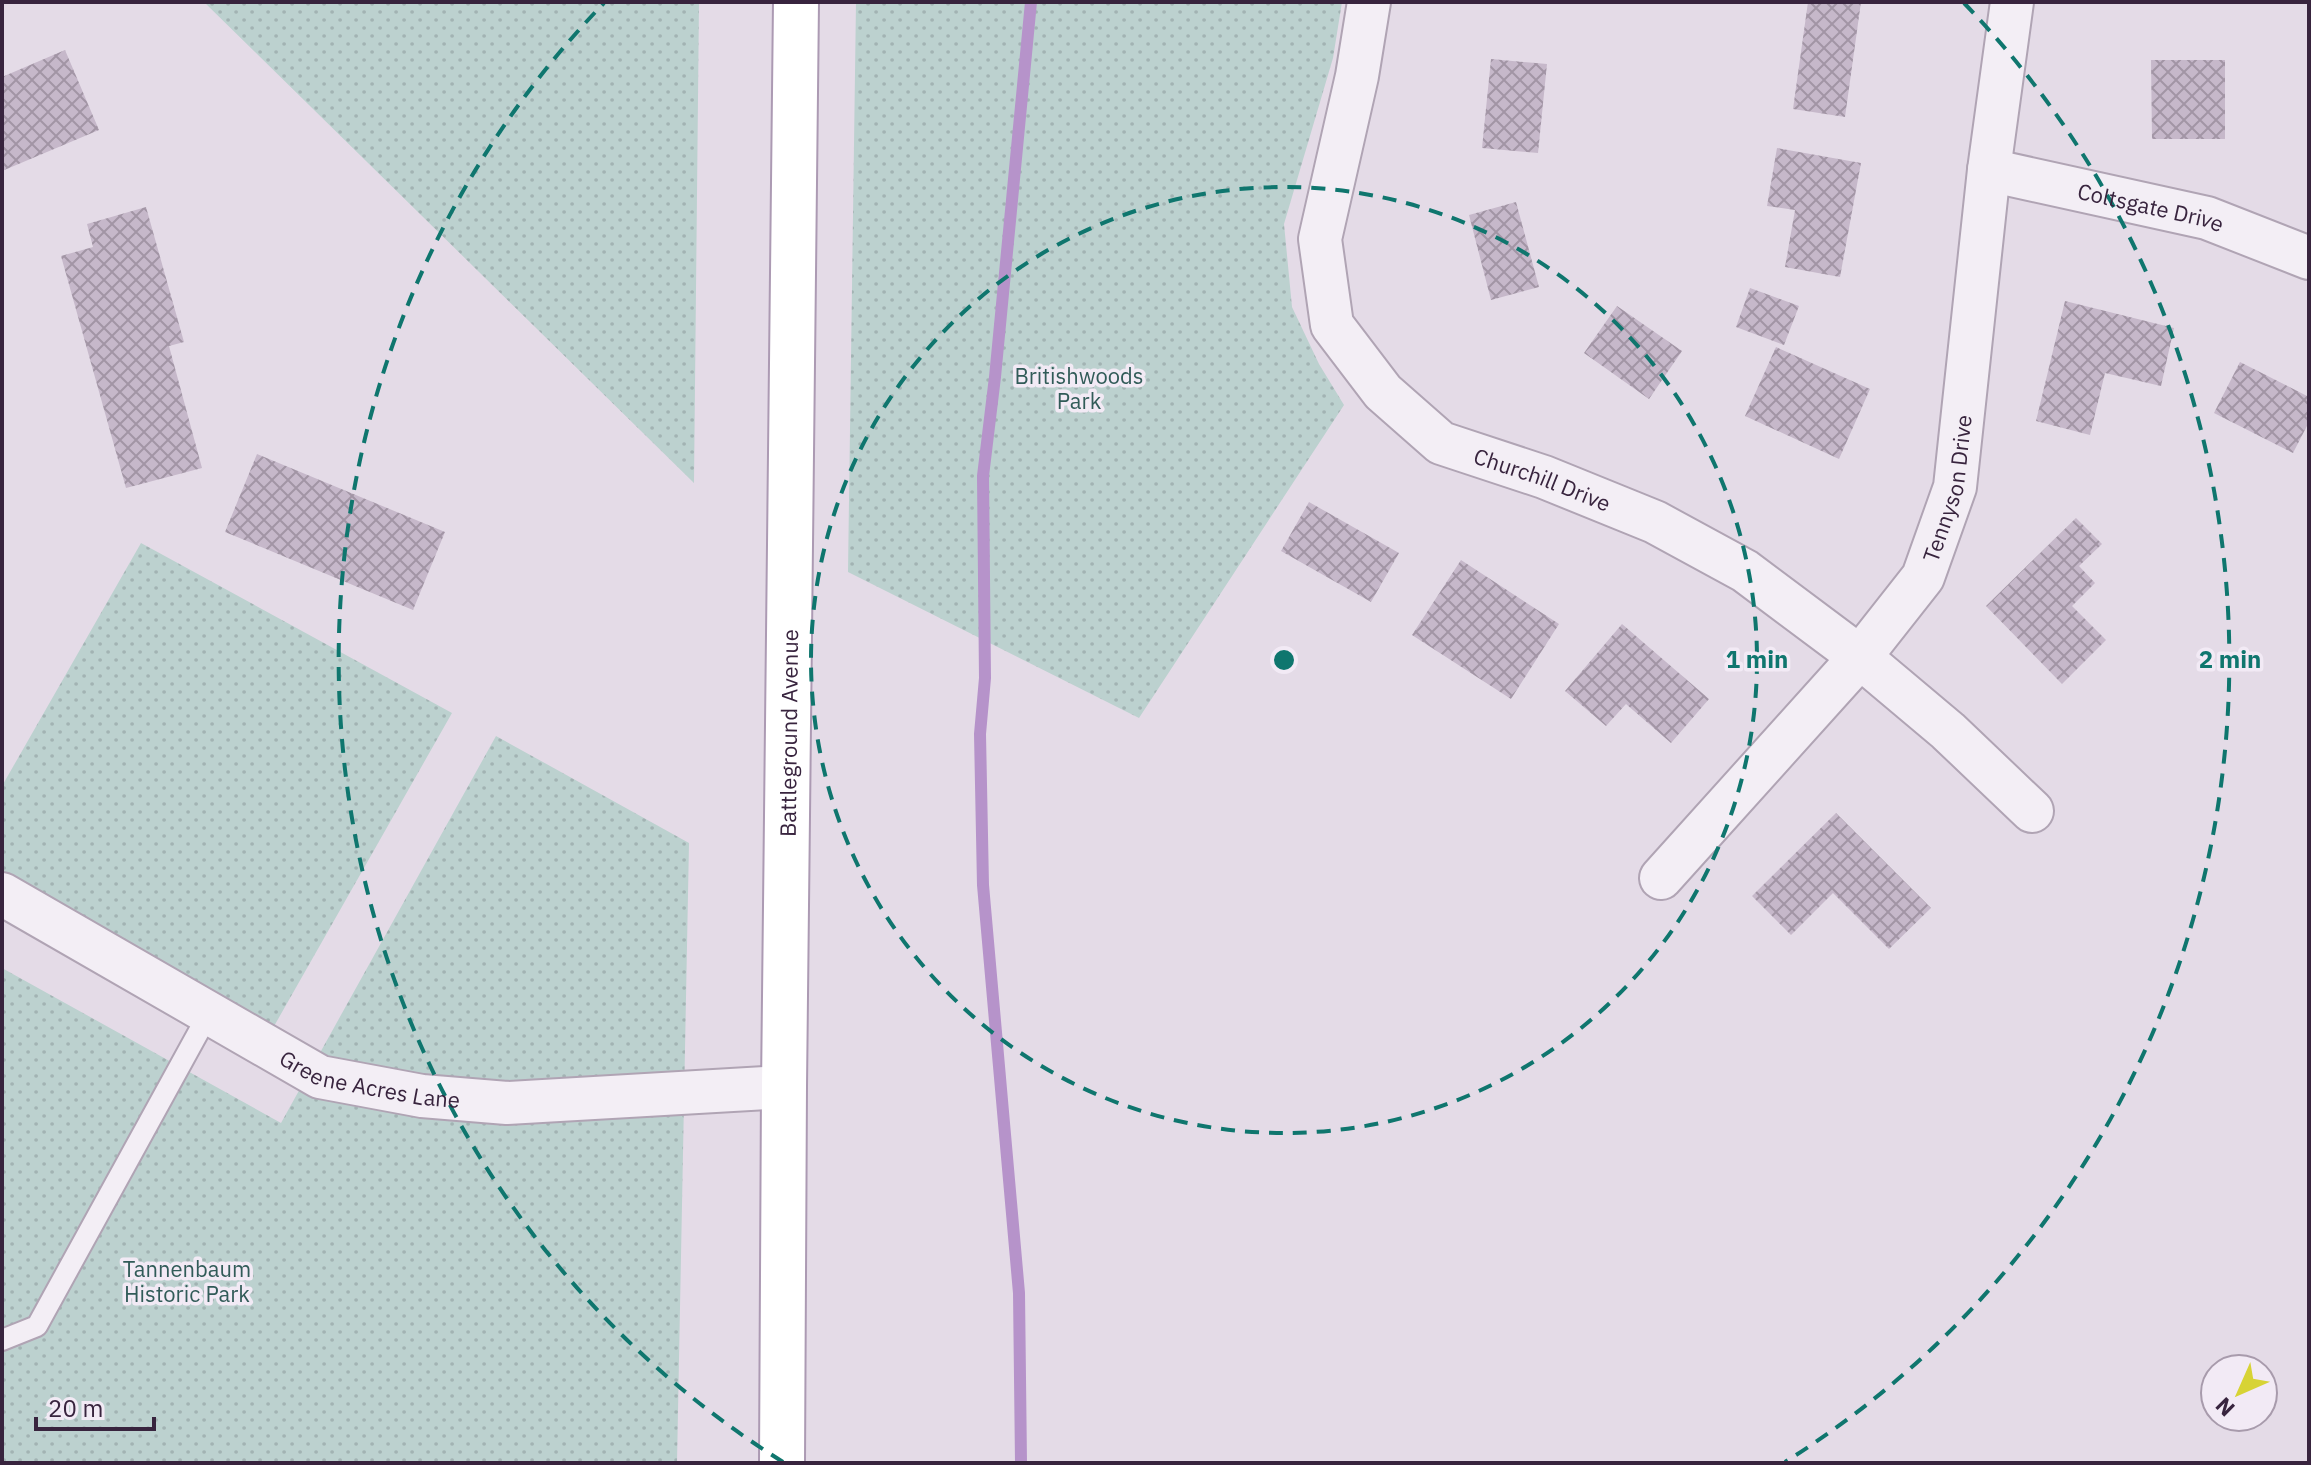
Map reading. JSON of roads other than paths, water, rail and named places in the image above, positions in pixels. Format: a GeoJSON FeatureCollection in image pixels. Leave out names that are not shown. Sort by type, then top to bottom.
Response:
{"type":"FeatureCollection","features":[{"type":"Feature","properties":{"kind":"main road","name":"Battleground Avenue"},"geometry":{"type":"LineString","coordinates":[[782,1463],[796,2]]}},
{"type":"Feature","properties":{"kind":"street","name":"Churchill Drive"},"geometry":{"type":"LineString","coordinates":[[1369,2],[1357,76],[1320,239],[1332,325],[1383,392],[1441,443],[1544,477],[1655,522],[1745,571],[1860,657],[1948,731],[2032,811]]}},
{"type":"Feature","properties":{"kind":"street","name":"Tennyson Drive"},"geometry":{"type":"LineString","coordinates":[[1661,878],[1860,657],[1923,577],[1955,487],[1989,170],[2012,2]]}},
{"type":"Feature","properties":{"kind":"street","name":"Coltsgate Drive"},"geometry":{"type":"LineString","coordinates":[[1989,170],[2207,218],[2309,258]]}},
{"type":"Feature","properties":{"kind":"street","name":"Greene Acres Lane"},"geometry":{"type":"LineString","coordinates":[[2,894],[320,1077],[422,1096],[507,1103],[784,1087]]}},
{"type":"Feature","properties":{"kind":"lane"},"geometry":{"type":"LineString","coordinates":[[2,1340],[37,1326],[209,1013]]}},
{"type":"Feature","properties":{"kind":"waterway"},"geometry":{"type":"LineString","coordinates":[[1021,1463],[1019,1293],[983,885],[980,734],[985,678],[983,476],[1031,2]]}},
{"type":"Feature","properties":{"kind":"park label","name":"Britishwoods Park"},"geometry":{"type":"Point","coordinates":[1079,388]}},
{"type":"Feature","properties":{"kind":"park label","name":"Tannenbaum Historic Park"},"geometry":{"type":"Point","coordinates":[187,1280]}}]}
